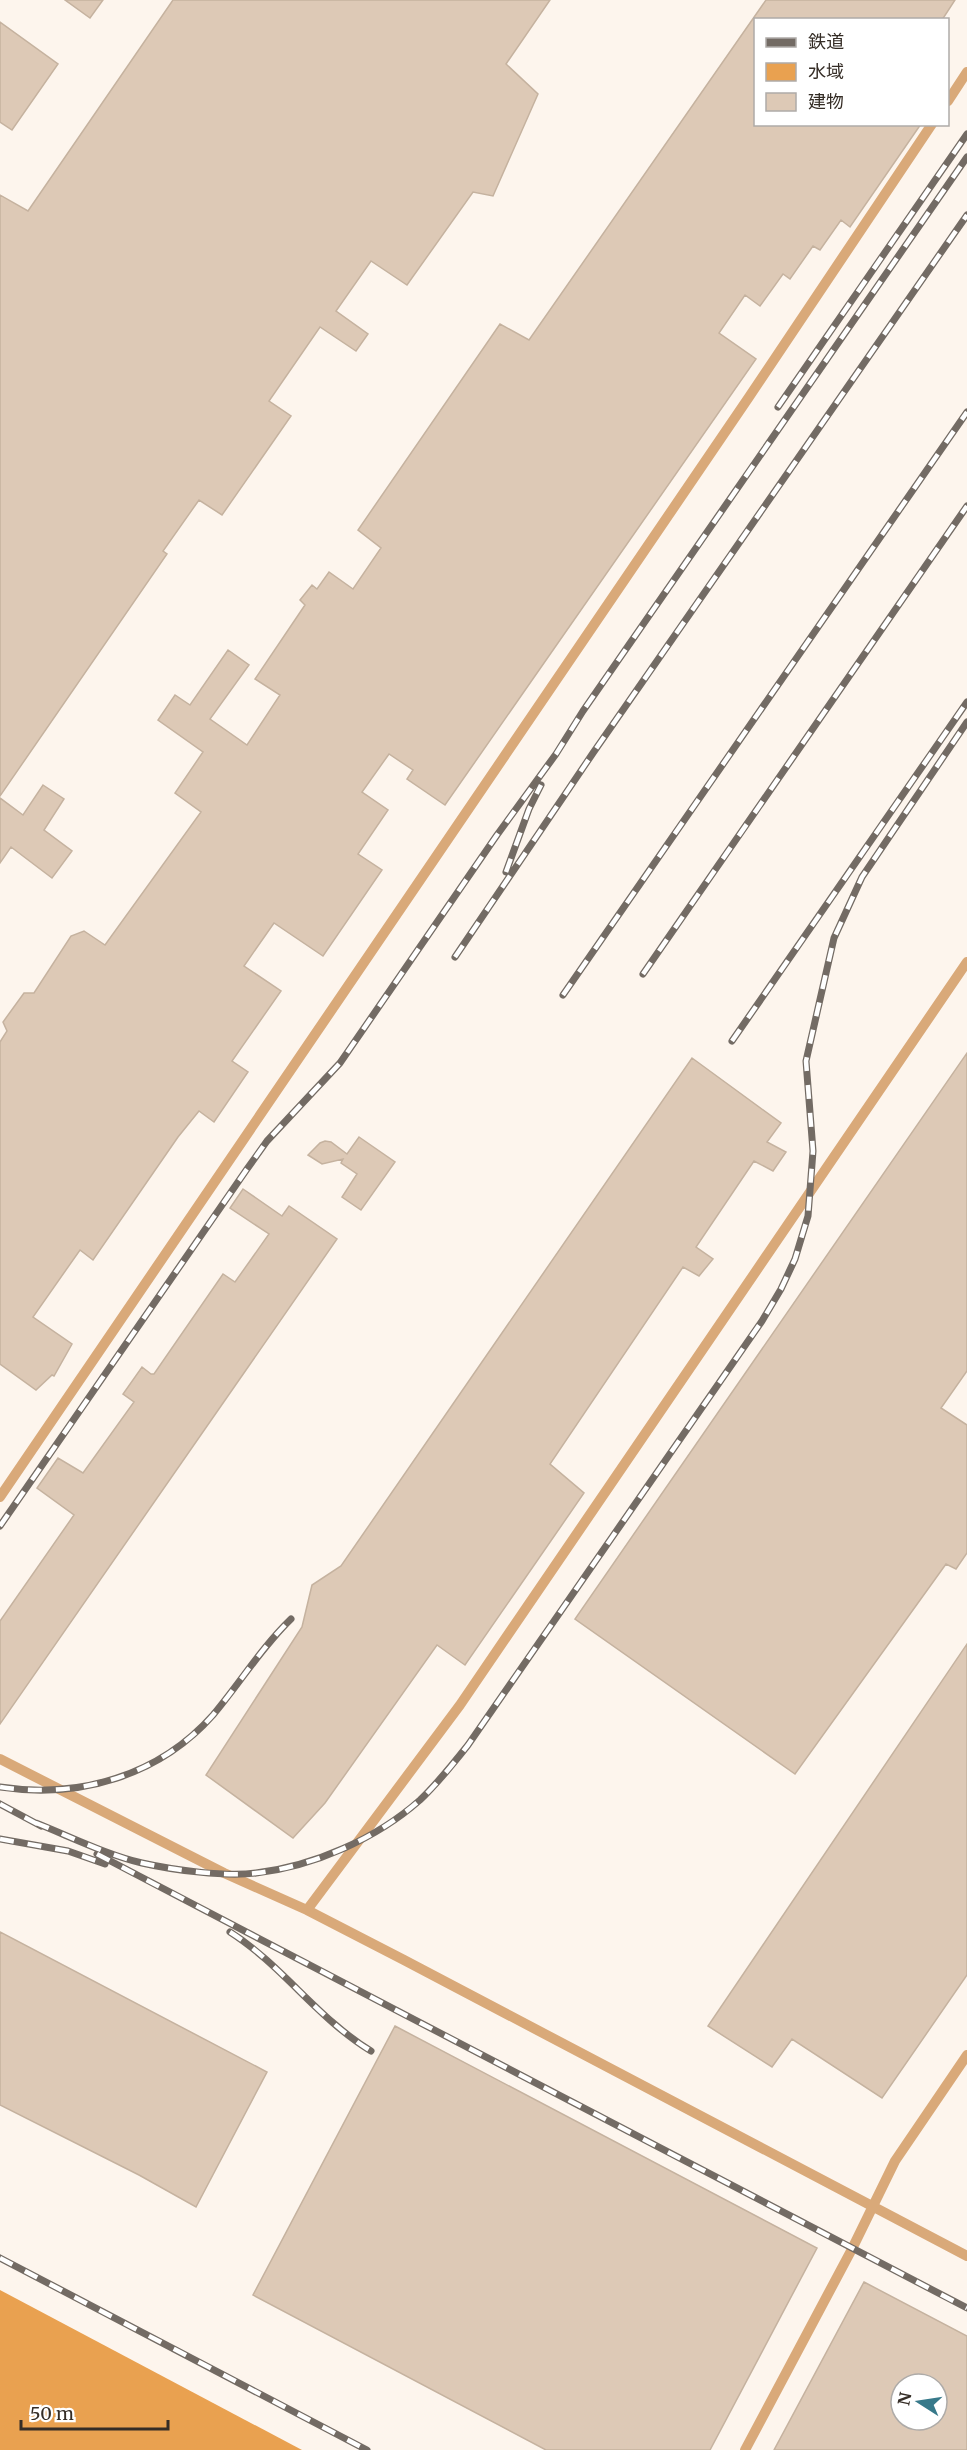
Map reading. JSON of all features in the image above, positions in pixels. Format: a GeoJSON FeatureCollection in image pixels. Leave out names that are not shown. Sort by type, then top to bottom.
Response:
{"type":"FeatureCollection","features":[{"type":"Feature","properties":{"kind":"lane"},"geometry":{"type":"LineString","coordinates":[[949,99],[967,72]]}},
{"type":"Feature","properties":{"kind":"lane"},"geometry":{"type":"LineString","coordinates":[[0,1497],[750,397],[931,126]]}},
{"type":"Feature","properties":{"kind":"lane"},"geometry":{"type":"LineString","coordinates":[[307,1910],[460,1705],[967,962]]}},
{"type":"Feature","properties":{"kind":"lane"},"geometry":{"type":"LineString","coordinates":[[0,1759],[224,1873],[307,1910],[967,2256]]}},
{"type":"Feature","properties":{"kind":"lane"},"geometry":{"type":"LineString","coordinates":[[746,2450],[852,2249],[895,2160],[967,2055]]}},
{"type":"Feature","properties":{"kind":"water"},"geometry":{"type":"Polygon","coordinates":[[[0,2290],[302,2450],[0,2450],[0,2290]]]}},
{"type":"Feature","properties":{"kind":"building"},"geometry":{"type":"Polygon","coordinates":[[[65,0],[103,0],[90,18],[65,0]]]}},
{"type":"Feature","properties":{"kind":"building"},"geometry":{"type":"Polygon","coordinates":[[[173,0],[550,0],[506,64],[538,94],[493,196],[473,192],[407,285],[371,261],[336,311],[368,334],[356,351],[320,327],[269,401],[291,416],[222,515],[199,500],[163,551],[167,554],[0,796],[0,195],[28,211],[173,0]]]}},
{"type":"Feature","properties":{"kind":"building"},"geometry":{"type":"Polygon","coordinates":[[[766,0],[955,0],[943,18],[754,18],[754,126],[920,126],[850,227],[841,220],[820,250],[813,246],[790,279],[783,274],[760,306],[745,295],[719,333],[756,359],[445,805],[407,779],[413,770],[389,754],[362,792],[388,810],[358,854],[382,870],[323,956],[274,923],[244,966],[281,991],[232,1061],[248,1072],[214,1122],[199,1111],[178,1137],[93,1260],[80,1250],[33,1317],[72,1344],[54,1376],[52,1375],[36,1390],[0,1364],[0,1042],[7,1031],[3,1022],[24,993],[34,993],[71,936],[84,931],[105,945],[201,812],[175,793],[203,752],[158,720],[175,695],[190,705],[228,650],[249,665],[210,719],[247,745],[280,695],[255,679],[305,605],[300,600],[312,585],[317,589],[329,572],[353,589],[381,548],[358,530],[500,324],[529,340],[766,0]]]}},
{"type":"Feature","properties":{"kind":"building"},"geometry":{"type":"Polygon","coordinates":[[[0,22],[58,64],[12,130],[0,122],[0,22]]]}},
{"type":"Feature","properties":{"kind":"building"},"geometry":{"type":"Polygon","coordinates":[[[43,785],[64,799],[44,830],[72,851],[52,878],[11,847],[0,863],[0,798],[23,815],[43,785]]]}},
{"type":"Feature","properties":{"kind":"building"},"geometry":{"type":"Polygon","coordinates":[[[967,1053],[967,1371],[941,1408],[967,1425],[967,1553],[956,1569],[946,1564],[795,1774],[575,1619],[967,1053]]]}},
{"type":"Feature","properties":{"kind":"building"},"geometry":{"type":"Polygon","coordinates":[[[692,1058],[781,1123],[767,1142],[786,1152],[773,1171],[754,1161],[696,1247],[713,1259],[699,1276],[683,1267],[550,1464],[584,1493],[465,1665],[437,1645],[325,1803],[293,1838],[206,1775],[302,1627],[312,1585],[341,1566],[692,1058]]]}},
{"type":"Feature","properties":{"kind":"building"},"geometry":{"type":"Polygon","coordinates":[[[359,1137],[395,1162],[361,1210],[342,1197],[357,1174],[341,1163],[343,1159],[322,1164],[308,1155],[325,1141],[331,1142],[347,1154],[359,1137]]]}},
{"type":"Feature","properties":{"kind":"building"},"geometry":{"type":"Polygon","coordinates":[[[243,1189],[282,1216],[289,1206],[337,1239],[0,1724],[0,1621],[74,1515],[37,1488],[58,1458],[83,1473],[134,1402],[123,1394],[142,1367],[154,1374],[223,1274],[235,1282],[269,1234],[230,1208],[243,1189]]]}},
{"type":"Feature","properties":{"kind":"building"},"geometry":{"type":"Polygon","coordinates":[[[967,1644],[967,1975],[882,2098],[792,2039],[772,2067],[708,2026],[967,1644]]]}},
{"type":"Feature","properties":{"kind":"building"},"geometry":{"type":"Polygon","coordinates":[[[0,1932],[267,2072],[196,2207],[139,2175],[0,2105],[0,1932]]]}},
{"type":"Feature","properties":{"kind":"building"},"geometry":{"type":"Polygon","coordinates":[[[395,2026],[817,2248],[710,2450],[546,2450],[253,2295],[395,2026]]]}},
{"type":"Feature","properties":{"kind":"building"},"geometry":{"type":"Polygon","coordinates":[[[864,2282],[967,2336],[967,2450],[774,2450],[864,2282]]]}},
{"type":"Feature","properties":{"kind":"railway"},"geometry":{"type":"LineString","coordinates":[[778,407],[967,134]]}},
{"type":"Feature","properties":{"kind":"railway"},"geometry":{"type":"LineString","coordinates":[[0,1526],[267,1141],[340,1063],[967,157]]}},
{"type":"Feature","properties":{"kind":"railway"},"geometry":{"type":"LineString","coordinates":[[455,957],[593,753],[967,215]]}},
{"type":"Feature","properties":{"kind":"railway"},"geometry":{"type":"LineString","coordinates":[[563,995],[967,412]]}},
{"type":"Feature","properties":{"kind":"railway"},"geometry":{"type":"LineString","coordinates":[[643,974],[967,506]]}},
{"type":"Feature","properties":{"kind":"railway"},"geometry":{"type":"LineString","coordinates":[[732,1041],[967,702]]}},
{"type":"Feature","properties":{"kind":"railway"},"geometry":{"type":"LineString","coordinates":[[36,1823],[102,1850],[142,1863],[199,1872],[256,1873],[322,1857],[364,1838],[403,1814],[420,1800],[445,1773],[468,1745],[762,1321],[781,1289],[795,1259],[808,1216],[813,1151],[806,1061],[834,938],[862,877],[967,722]]}},
{"type":"Feature","properties":{"kind":"railway"},"geometry":{"type":"LineString","coordinates":[[506,872],[529,809],[541,785]]}},
{"type":"Feature","properties":{"kind":"railway"},"geometry":{"type":"LineString","coordinates":[[0,1787],[30,1790],[88,1786],[143,1768],[168,1754],[192,1736],[213,1715],[291,1619]]}},
{"type":"Feature","properties":{"kind":"railway"},"geometry":{"type":"LineString","coordinates":[[0,1804],[41,1826]]}},
{"type":"Feature","properties":{"kind":"railway"},"geometry":{"type":"LineString","coordinates":[[0,1839],[68,1851],[105,1864]]}},
{"type":"Feature","properties":{"kind":"railway"},"geometry":{"type":"LineString","coordinates":[[97,1854],[967,2308]]}},
{"type":"Feature","properties":{"kind":"railway"},"geometry":{"type":"LineString","coordinates":[[230,1932],[267,1960],[334,2024],[371,2051]]}},
{"type":"Feature","properties":{"kind":"railway"},"geometry":{"type":"LineString","coordinates":[[0,2258],[367,2450]]}}]}
